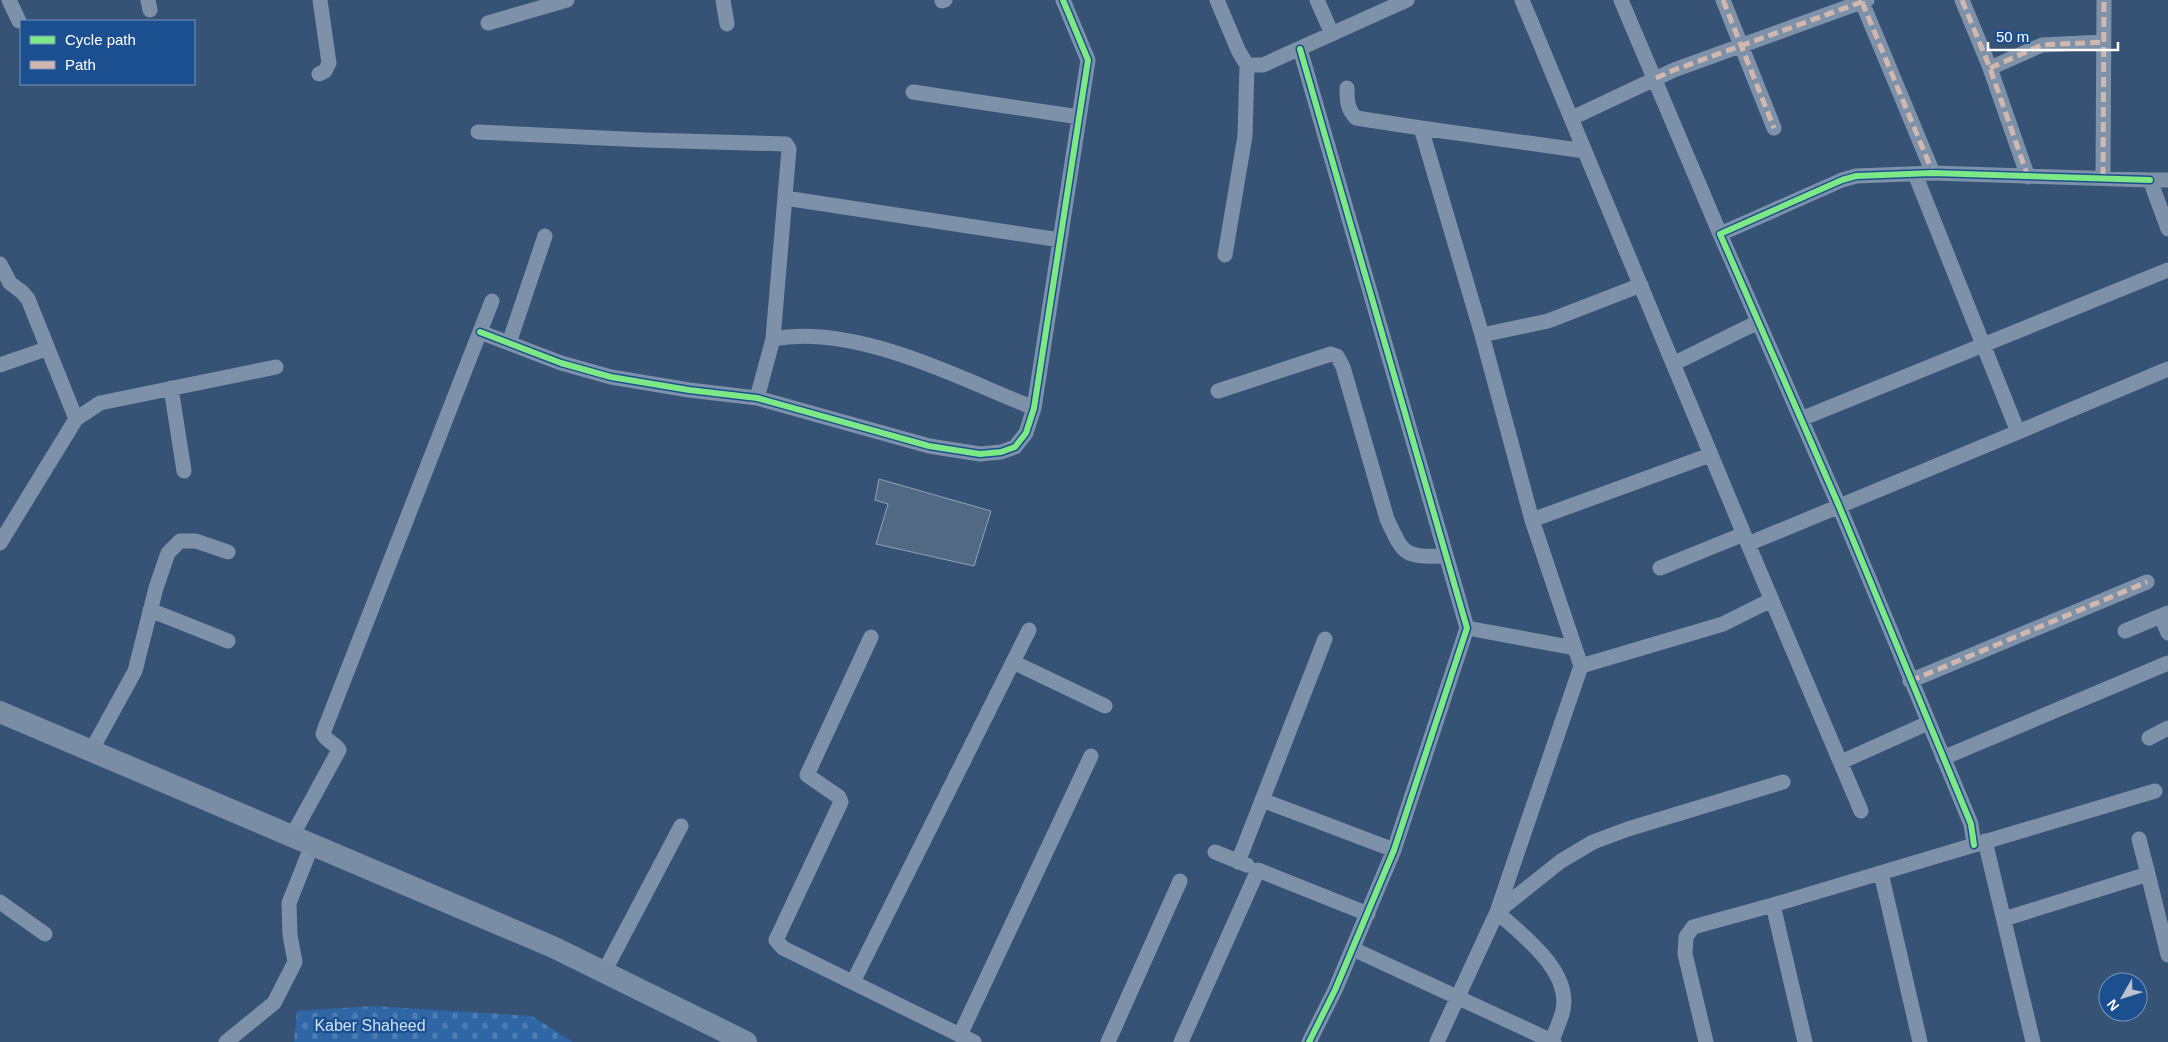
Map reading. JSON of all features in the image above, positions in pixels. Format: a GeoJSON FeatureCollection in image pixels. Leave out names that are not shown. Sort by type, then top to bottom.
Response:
{"type":"FeatureCollection","features":[{"type":"Feature","properties":{"kind":"street"},"geometry":{"type":"LineString","coordinates":[[9,0],[19,21]]}},
{"type":"Feature","properties":{"kind":"street"},"geometry":{"type":"LineString","coordinates":[[319,74],[325,71],[329,63],[320,0]]}},
{"type":"Feature","properties":{"kind":"street"},"geometry":{"type":"LineString","coordinates":[[488,23],[534,4],[568,0]]}},
{"type":"Feature","properties":{"kind":"street"},"geometry":{"type":"LineString","coordinates":[[723,0],[727,24]]}},
{"type":"Feature","properties":{"kind":"street"},"geometry":{"type":"LineString","coordinates":[[480,332],[561,363],[611,377],[689,390],[757,398],[928,446],[980,454],[1001,452],[1015,447],[1026,433],[1034,408],[1088,60],[1063,0]]}},
{"type":"Feature","properties":{"kind":"street"},"geometry":{"type":"LineString","coordinates":[[1217,0],[1239,52],[1247,65],[1245,136],[1225,255]]}},
{"type":"Feature","properties":{"kind":"street"},"geometry":{"type":"LineString","coordinates":[[1317,0],[1332,34]]}},
{"type":"Feature","properties":{"kind":"street"},"geometry":{"type":"LineString","coordinates":[[1247,65],[1263,66],[1408,0]]}},
{"type":"Feature","properties":{"kind":"street"},"geometry":{"type":"LineString","coordinates":[[1522,0],[1710,455],[1861,811]]}},
{"type":"Feature","properties":{"kind":"street"},"geometry":{"type":"LineString","coordinates":[[1621,0],[1656,78],[1720,234],[1839,506],[1910,681],[1980,843],[2004,919],[2033,1042]]}},
{"type":"Feature","properties":{"kind":"street"},"geometry":{"type":"LineString","coordinates":[[1723,0],[1774,128]]}},
{"type":"Feature","properties":{"kind":"street"},"geometry":{"type":"LineString","coordinates":[[1962,0],[1990,68],[2028,177]]}},
{"type":"Feature","properties":{"kind":"street"},"geometry":{"type":"LineString","coordinates":[[2103,177],[2104,0]]}},
{"type":"Feature","properties":{"kind":"street"},"geometry":{"type":"LineString","coordinates":[[1572,118],[1674,70],[1865,1],[1933,173]]}},
{"type":"Feature","properties":{"kind":"street"},"geometry":{"type":"LineString","coordinates":[[1990,68],[2042,44],[2103,42]]}},
{"type":"Feature","properties":{"kind":"street"},"geometry":{"type":"LineString","coordinates":[[1300,49],[1467,628],[1394,850],[1353,949],[1309,1042]]}},
{"type":"Feature","properties":{"kind":"street"},"geometry":{"type":"LineString","coordinates":[[1347,88],[1346,99],[1350,112],[1356,118],[1585,151]]}},
{"type":"Feature","properties":{"kind":"street"},"geometry":{"type":"LineString","coordinates":[[913,92],[1079,117]]}},
{"type":"Feature","properties":{"kind":"street"},"geometry":{"type":"LineString","coordinates":[[1421,128],[1482,335],[1532,520],[1582,666],[1497,912],[1437,1042]]}},
{"type":"Feature","properties":{"kind":"street"},"geometry":{"type":"LineString","coordinates":[[478,132],[786,144],[789,149],[773,339],[757,398]]}},
{"type":"Feature","properties":{"kind":"street"},"geometry":{"type":"LineString","coordinates":[[1720,234],[1842,180],[1856,176],[1933,173],[2168,180]]}},
{"type":"Feature","properties":{"kind":"street"},"geometry":{"type":"LineString","coordinates":[[1915,174],[2018,432]]}},
{"type":"Feature","properties":{"kind":"street"},"geometry":{"type":"LineString","coordinates":[[2150,180],[2168,229]]}},
{"type":"Feature","properties":{"kind":"street"},"geometry":{"type":"LineString","coordinates":[[784,198],[1060,240]]}},
{"type":"Feature","properties":{"kind":"street"},"geometry":{"type":"LineString","coordinates":[[509,343],[545,236]]}},
{"type":"Feature","properties":{"kind":"street"},"geometry":{"type":"LineString","coordinates":[[0,264],[10,283],[28,299],[76,419]]}},
{"type":"Feature","properties":{"kind":"street"},"geometry":{"type":"LineString","coordinates":[[1801,419],[2168,270]]}},
{"type":"Feature","properties":{"kind":"street"},"geometry":{"type":"LineString","coordinates":[[1482,335],[1548,321],[1641,285]]}},
{"type":"Feature","properties":{"kind":"street"},"geometry":{"type":"LineString","coordinates":[[226,1042],[274,1002],[295,962],[290,935],[288,903],[302,841],[340,750],[337,745],[325,738],[323,734],[492,301]]}},
{"type":"Feature","properties":{"kind":"street"},"geometry":{"type":"LineString","coordinates":[[1673,364],[1758,322]]}},
{"type":"Feature","properties":{"kind":"street"},"geometry":{"type":"LineString","coordinates":[[773,339],[806,335],[844,339],[883,349],[1034,408]]}},
{"type":"Feature","properties":{"kind":"street"},"geometry":{"type":"LineString","coordinates":[[0,365],[46,348]]}},
{"type":"Feature","properties":{"kind":"street"},"geometry":{"type":"LineString","coordinates":[[1218,391],[1331,354],[1337,356],[1343,367],[1387,519],[1398,542],[1404,551],[1417,557],[1446,556]]}},
{"type":"Feature","properties":{"kind":"street"},"geometry":{"type":"LineString","coordinates":[[0,542],[76,419],[100,403],[276,367]]}},
{"type":"Feature","properties":{"kind":"street"},"geometry":{"type":"LineString","coordinates":[[1660,568],[1839,506],[2168,369]]}},
{"type":"Feature","properties":{"kind":"street"},"geometry":{"type":"LineString","coordinates":[[171,388],[184,471]]}},
{"type":"Feature","properties":{"kind":"street"},"geometry":{"type":"LineString","coordinates":[[1532,520],[1710,455]]}},
{"type":"Feature","properties":{"kind":"street"},"geometry":{"type":"LineString","coordinates":[[91,751],[134,671],[150,610],[168,553],[180,541],[196,541],[228,552]]}},
{"type":"Feature","properties":{"kind":"street"},"geometry":{"type":"LineString","coordinates":[[1910,681],[2147,582]]}},
{"type":"Feature","properties":{"kind":"street"},"geometry":{"type":"LineString","coordinates":[[1582,666],[1723,624],[1772,600]]}},
{"type":"Feature","properties":{"kind":"street"},"geometry":{"type":"LineString","coordinates":[[150,610],[228,641]]}},
{"type":"Feature","properties":{"kind":"street"},"geometry":{"type":"LineString","coordinates":[[2125,631],[2164,615],[2168,633]]}},
{"type":"Feature","properties":{"kind":"street"},"geometry":{"type":"LineString","coordinates":[[1467,628],[1575,648]]}},
{"type":"Feature","properties":{"kind":"street"},"geometry":{"type":"LineString","coordinates":[[853,982],[1029,630]]}},
{"type":"Feature","properties":{"kind":"street"},"geometry":{"type":"LineString","coordinates":[[871,637],[807,775],[839,797],[841,802],[776,940],[783,948],[974,1042]]}},
{"type":"Feature","properties":{"kind":"street"},"geometry":{"type":"LineString","coordinates":[[1238,862],[1325,639]]}},
{"type":"Feature","properties":{"kind":"street"},"geometry":{"type":"LineString","coordinates":[[1013,662],[1105,706]]}},
{"type":"Feature","properties":{"kind":"street"},"geometry":{"type":"LineString","coordinates":[[1943,758],[2168,663]]}},
{"type":"Feature","properties":{"kind":"street"},"geometry":{"type":"LineString","coordinates":[[0,712],[553,947],[746,1042]]}},
{"type":"Feature","properties":{"kind":"street"},"geometry":{"type":"LineString","coordinates":[[1841,762],[1928,723]]}},
{"type":"Feature","properties":{"kind":"street"},"geometry":{"type":"LineString","coordinates":[[2149,738],[2168,728]]}},
{"type":"Feature","properties":{"kind":"street"},"geometry":{"type":"LineString","coordinates":[[960,1035],[1091,756]]}},
{"type":"Feature","properties":{"kind":"street"},"geometry":{"type":"LineString","coordinates":[[1497,912],[1561,861],[1593,842],[1628,829],[1782,782]]}},
{"type":"Feature","properties":{"kind":"street"},"geometry":{"type":"LineString","coordinates":[[1706,1042],[1685,954],[1686,937],[1693,927],[2155,791]]}},
{"type":"Feature","properties":{"kind":"street"},"geometry":{"type":"LineString","coordinates":[[1262,800],[1394,850]]}},
{"type":"Feature","properties":{"kind":"street"},"geometry":{"type":"LineString","coordinates":[[604,972],[681,826]]}},
{"type":"Feature","properties":{"kind":"street"},"geometry":{"type":"LineString","coordinates":[[2139,839],[2168,955]]}},
{"type":"Feature","properties":{"kind":"street"},"geometry":{"type":"LineString","coordinates":[[1215,852],[1368,914]]}},
{"type":"Feature","properties":{"kind":"street"},"geometry":{"type":"LineString","coordinates":[[1181,1042],[1258,870]]}},
{"type":"Feature","properties":{"kind":"street"},"geometry":{"type":"LineString","coordinates":[[1880,873],[1920,1042]]}},
{"type":"Feature","properties":{"kind":"street"},"geometry":{"type":"LineString","coordinates":[[2004,919],[2148,874]]}},
{"type":"Feature","properties":{"kind":"street"},"geometry":{"type":"LineString","coordinates":[[1108,1042],[1180,881]]}},
{"type":"Feature","properties":{"kind":"street"},"geometry":{"type":"LineString","coordinates":[[0,902],[45,934]]}},
{"type":"Feature","properties":{"kind":"street"},"geometry":{"type":"LineString","coordinates":[[1773,905],[1805,1042]]}},
{"type":"Feature","properties":{"kind":"street"},"geometry":{"type":"LineString","coordinates":[[1353,949],[1552,1042],[1564,1009],[1562,984],[1547,960],[1497,912]]}},
{"type":"Feature","properties":{"kind":"green space","name":"Kaber Shaheed"},"geometry":{"type":"Polygon","coordinates":[[[373,1006],[532,1016],[573,1042],[294,1042],[297,1011],[373,1006]]]}},
{"type":"Feature","properties":{"kind":"building"},"geometry":{"type":"Polygon","coordinates":[[[879,479],[991,511],[974,566],[876,544],[888,504],[875,500],[879,479]]]}},
{"type":"Feature","properties":{"kind":"marked path"},"geometry":{"type":"LineString","coordinates":[[1723,0],[1774,128]]}},
{"type":"Feature","properties":{"kind":"marked path"},"geometry":{"type":"LineString","coordinates":[[1656,78],[1867,0]]}},
{"type":"Feature","properties":{"kind":"marked path"},"geometry":{"type":"LineString","coordinates":[[1962,0],[1990,68],[2028,177]]}},
{"type":"Feature","properties":{"kind":"marked path"},"geometry":{"type":"LineString","coordinates":[[2103,177],[2104,0]]}},
{"type":"Feature","properties":{"kind":"marked path"},"geometry":{"type":"LineString","coordinates":[[1862,2],[1933,173]]}},
{"type":"Feature","properties":{"kind":"marked path"},"geometry":{"type":"LineString","coordinates":[[1990,68],[2042,45],[2103,42]]}},
{"type":"Feature","properties":{"kind":"marked path"},"geometry":{"type":"LineString","coordinates":[[1910,681],[2147,582]]}},
{"type":"Feature","properties":{"kind":"cycle path"},"geometry":{"type":"LineString","coordinates":[[480,332],[561,363],[611,377],[689,390],[757,398],[929,446],[980,454],[1001,452],[1015,447],[1026,433],[1034,408],[1088,60],[1063,0]]}},
{"type":"Feature","properties":{"kind":"cycle path"},"geometry":{"type":"LineString","coordinates":[[1300,49],[1467,628],[1394,850],[1335,990],[1309,1042]]}},
{"type":"Feature","properties":{"kind":"cycle path"},"geometry":{"type":"LineString","coordinates":[[1974,845],[1971,824],[1839,506],[1720,234],[1842,180],[1856,176],[1933,173],[2150,180]]}}]}
